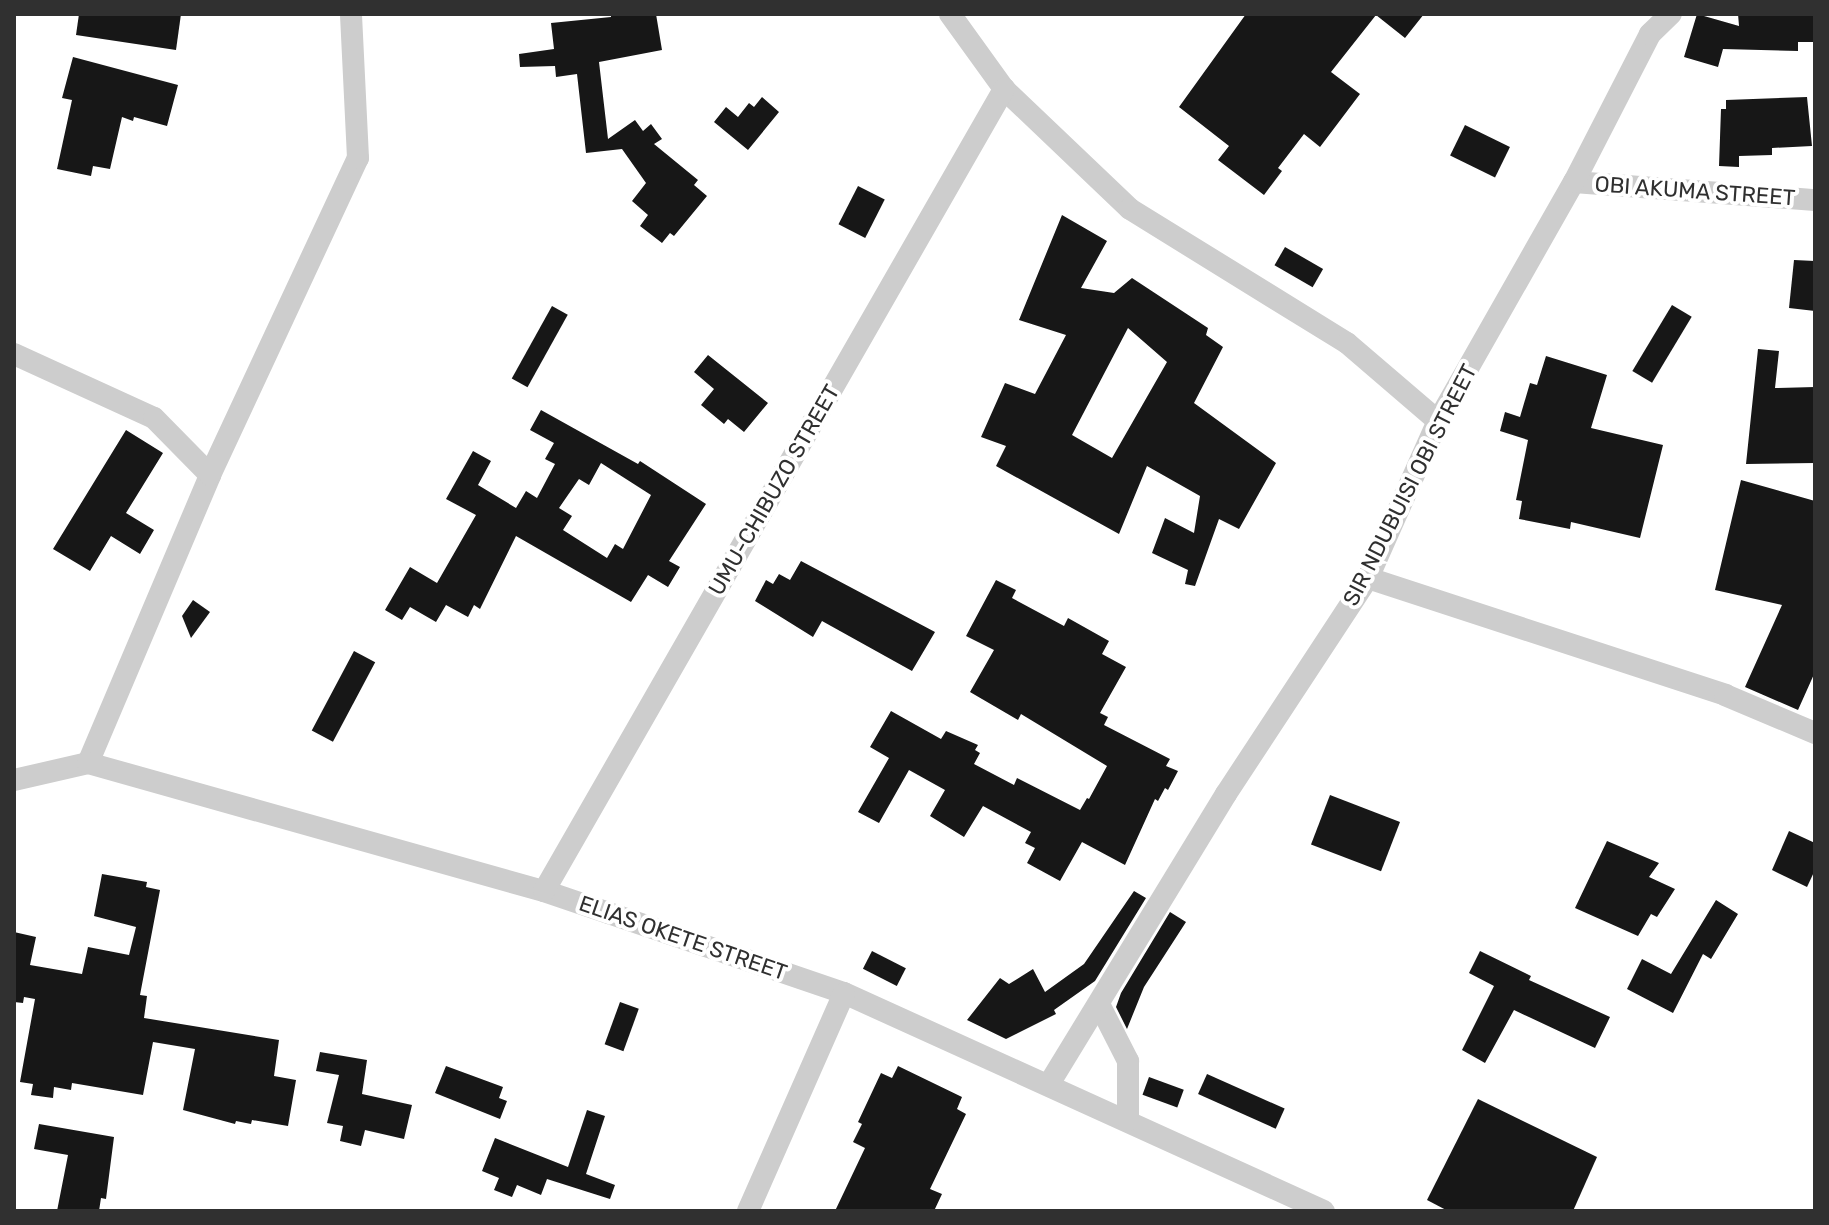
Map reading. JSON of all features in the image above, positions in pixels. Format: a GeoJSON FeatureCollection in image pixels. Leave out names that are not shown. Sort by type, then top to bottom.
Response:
{"type":"FeatureCollection","features":[{"type":"Feature","properties":{"kind":"street"},"geometry":{"type":"LineString","coordinates":[[88,763],[210,475],[358,158],[351,14]]}},
{"type":"Feature","properties":{"kind":"street"},"geometry":{"type":"LineString","coordinates":[[950,14],[1004,89],[1130,209],[1347,343],[1438,421]]}},
{"type":"Feature","properties":{"kind":"street","name":"SIR NDUBUISI OBI STREET"},"geometry":{"type":"LineString","coordinates":[[1049,1084],[1100,1006],[1226,794],[1368,578],[1438,421],[1574,182],[1647,24],[1671,14]]}},
{"type":"Feature","properties":{"kind":"street","name":"UMU-CHIBUZO STREET"},"geometry":{"type":"LineString","coordinates":[[544,891],[1004,89]]}},
{"type":"Feature","properties":{"kind":"street","name":"OBI AKUMA STREET"},"geometry":{"type":"LineString","coordinates":[[1574,182],[1815,200]]}},
{"type":"Feature","properties":{"kind":"street"},"geometry":{"type":"LineString","coordinates":[[14,354],[154,418],[210,475]]}},
{"type":"Feature","properties":{"kind":"street"},"geometry":{"type":"LineString","coordinates":[[1368,578],[1725,695],[1815,733]]}},
{"type":"Feature","properties":{"kind":"street","name":"ELIAS OKETE STREET"},"geometry":{"type":"LineString","coordinates":[[14,780],[88,763],[544,891],[844,993],[1324,1211]]}},
{"type":"Feature","properties":{"kind":"street"},"geometry":{"type":"LineString","coordinates":[[748,1211],[844,993]]}},
{"type":"Feature","properties":{"kind":"street"},"geometry":{"type":"LineString","coordinates":[[1100,1006],[1128,1061],[1128,1120]]}},
{"type":"Feature","properties":{"kind":"building"},"geometry":{"type":"Polygon","coordinates":[[[79,14],[181,14],[176,50],[76,35],[79,14]]]}},
{"type":"Feature","properties":{"kind":"building"},"geometry":{"type":"Polygon","coordinates":[[[611,14],[656,14],[662,50],[599,62],[608,139],[635,120],[643,131],[651,124],[662,139],[654,144],[698,180],[694,185],[707,196],[674,236],[670,233],[662,243],[640,226],[648,215],[632,201],[646,183],[622,149],[586,153],[577,74],[556,77],[555,66],[520,67],[519,54],[554,49],[551,23],[611,17],[611,14]]]}},
{"type":"Feature","properties":{"kind":"building"},"geometry":{"type":"Polygon","coordinates":[[[1246,14],[1424,14],[1405,38],[1376,15],[1331,72],[1360,94],[1320,147],[1304,134],[1278,168],[1282,171],[1264,195],[1218,160],[1229,146],[1179,107],[1246,14]]]}},
{"type":"Feature","properties":{"kind":"building"},"geometry":{"type":"Polygon","coordinates":[[[1697,14],[1739,26],[1738,14],[1814,14],[1814,42],[1798,42],[1798,51],[1723,49],[1718,67],[1684,57],[1697,14]]]}},
{"type":"Feature","properties":{"kind":"building"},"geometry":{"type":"Polygon","coordinates":[[[73,57],[178,85],[167,126],[122,117],[110,169],[93,166],[91,176],[57,169],[72,100],[62,98],[73,57]]]}},
{"type":"Feature","properties":{"kind":"building"},"geometry":{"type":"Polygon","coordinates":[[[762,97],[779,112],[748,150],[714,122],[726,107],[738,117],[749,103],[754,107],[762,97]]]}},
{"type":"Feature","properties":{"kind":"building"},"geometry":{"type":"Polygon","coordinates":[[[1807,97],[1812,146],[1772,148],[1772,155],[1739,156],[1739,167],[1719,166],[1721,109],[1726,109],[1726,100],[1807,97]]]}},
{"type":"Feature","properties":{"kind":"building"},"geometry":{"type":"Polygon","coordinates":[[[1465,125],[1510,147],[1495,177],[1450,156],[1465,125]]]}},
{"type":"Feature","properties":{"kind":"building"},"geometry":{"type":"Polygon","coordinates":[[[858,186],[885,200],[865,238],[838,224],[858,186]]]}},
{"type":"Feature","properties":{"kind":"building"},"geometry":{"type":"Polygon","coordinates":[[[1062,215],[1107,241],[1081,288],[1114,293],[1132,278],[1208,328],[1206,335],[1223,347],[1194,403],[1276,463],[1239,529],[1219,519],[1195,586],[1185,584],[1188,570],[1152,553],[1165,518],[1194,533],[1200,496],[1147,466],[1119,534],[996,466],[1006,446],[981,437],[1005,383],[1035,394],[1066,335],[1019,320],[1062,215]],[[1128,328],[1072,435],[1112,458],[1167,362],[1128,328]]]}},
{"type":"Feature","properties":{"kind":"building"},"geometry":{"type":"Polygon","coordinates":[[[1285,247],[1323,269],[1313,287],[1274,265],[1285,247]]]}},
{"type":"Feature","properties":{"kind":"building"},"geometry":{"type":"Polygon","coordinates":[[[1794,260],[1815,261],[1815,311],[1789,308],[1794,260]]]}},
{"type":"Feature","properties":{"kind":"building"},"geometry":{"type":"Polygon","coordinates":[[[1672,305],[1692,317],[1652,383],[1632,371],[1672,305]]]}},
{"type":"Feature","properties":{"kind":"building"},"geometry":{"type":"Polygon","coordinates":[[[552,306],[568,315],[528,387],[512,379],[552,306]]]}},
{"type":"Feature","properties":{"kind":"building"},"geometry":{"type":"Polygon","coordinates":[[[1758,349],[1779,351],[1775,388],[1815,387],[1815,463],[1746,464],[1758,349]]]}},
{"type":"Feature","properties":{"kind":"building"},"geometry":{"type":"Polygon","coordinates":[[[708,355],[768,403],[744,432],[728,419],[724,424],[701,405],[714,389],[694,372],[708,355]]]}},
{"type":"Feature","properties":{"kind":"building"},"geometry":{"type":"Polygon","coordinates":[[[1546,356],[1607,375],[1591,428],[1663,445],[1640,538],[1571,522],[1570,529],[1519,519],[1522,501],[1516,500],[1528,440],[1500,431],[1505,412],[1520,417],[1530,383],[1537,385],[1546,356]]]}},
{"type":"Feature","properties":{"kind":"building"},"geometry":{"type":"Polygon","coordinates":[[[541,410],[638,464],[640,461],[706,504],[669,561],[680,567],[668,587],[648,575],[631,602],[516,536],[480,609],[474,605],[468,617],[446,605],[436,622],[410,607],[402,620],[385,610],[410,567],[437,583],[476,515],[446,499],[473,451],[491,461],[478,485],[516,508],[526,491],[537,498],[555,464],[545,459],[554,443],[530,430],[541,410]],[[601,463],[589,485],[579,479],[559,508],[572,516],[563,530],[607,558],[615,544],[623,549],[651,495],[601,463]]]}},
{"type":"Feature","properties":{"kind":"building"},"geometry":{"type":"Polygon","coordinates":[[[126,430],[163,453],[126,513],[154,530],[140,554],[111,536],[90,571],[53,549],[126,430]]]}},
{"type":"Feature","properties":{"kind":"building"},"geometry":{"type":"Polygon","coordinates":[[[1741,480],[1815,501],[1815,672],[1798,710],[1745,687],[1782,605],[1715,590],[1741,480]]]}},
{"type":"Feature","properties":{"kind":"building"},"geometry":{"type":"Polygon","coordinates":[[[801,561],[935,632],[912,671],[822,621],[813,637],[755,601],[766,580],[773,584],[779,574],[790,580],[801,561]]]}},
{"type":"Feature","properties":{"kind":"building"},"geometry":{"type":"Polygon","coordinates":[[[996,580],[1016,590],[1012,598],[1064,626],[1068,618],[1109,641],[1102,654],[1126,667],[1100,713],[1108,717],[1104,725],[1170,759],[1166,766],[1178,771],[1168,790],[1165,788],[1158,801],[1155,799],[1125,865],[1082,842],[1060,881],[1027,863],[1035,848],[1025,843],[1031,832],[983,806],[964,837],[930,816],[945,790],[909,770],[879,823],[858,812],[889,758],[870,747],[891,711],[941,739],[946,731],[978,745],[975,750],[980,753],[974,764],[1014,785],[1017,778],[1080,810],[1089,799],[1107,766],[1021,714],[1018,720],[970,692],[994,650],[966,636],[996,580]]]}},
{"type":"Feature","properties":{"kind":"building"},"geometry":{"type":"Polygon","coordinates":[[[193,600],[210,612],[191,638],[182,616],[193,600]]]}},
{"type":"Feature","properties":{"kind":"building"},"geometry":{"type":"Polygon","coordinates":[[[354,651],[375,662],[333,742],[312,730],[354,651]]]}},
{"type":"Feature","properties":{"kind":"building"},"geometry":{"type":"Polygon","coordinates":[[[1330,795],[1400,822],[1381,871],[1311,844],[1330,795]]]}},
{"type":"Feature","properties":{"kind":"building"},"geometry":{"type":"Polygon","coordinates":[[[1789,831],[1815,843],[1815,870],[1807,887],[1772,870],[1789,831]]]}},
{"type":"Feature","properties":{"kind":"building"},"geometry":{"type":"Polygon","coordinates":[[[1607,841],[1659,863],[1649,877],[1675,889],[1657,917],[1651,914],[1638,936],[1575,908],[1607,841]]]}},
{"type":"Feature","properties":{"kind":"building"},"geometry":{"type":"Polygon","coordinates":[[[102,874],[147,882],[146,887],[160,890],[140,995],[147,996],[144,1018],[279,1040],[274,1076],[296,1080],[288,1126],[252,1120],[251,1124],[236,1121],[235,1124],[183,1110],[195,1049],[153,1042],[143,1095],[72,1083],[71,1090],[54,1087],[53,1098],[31,1095],[33,1084],[20,1082],[35,999],[24,997],[23,1003],[14,1002],[14,932],[36,937],[30,965],[82,974],[88,947],[129,955],[136,927],[94,916],[102,874]]]}},
{"type":"Feature","properties":{"kind":"building"},"geometry":{"type":"Polygon","coordinates":[[[1134,891],[1146,898],[1095,981],[1054,1010],[1056,1014],[1006,1039],[967,1020],[1000,978],[1009,984],[1033,969],[1045,992],[1084,964],[1134,891]]]}},
{"type":"Feature","properties":{"kind":"building"},"geometry":{"type":"Polygon","coordinates":[[[1716,900],[1738,914],[1711,959],[1703,954],[1673,1013],[1627,989],[1642,959],[1671,974],[1716,900]]]}},
{"type":"Feature","properties":{"kind":"building"},"geometry":{"type":"Polygon","coordinates":[[[1170,912],[1186,922],[1144,987],[1127,1029],[1116,1007],[1121,993],[1170,912]]]}},
{"type":"Feature","properties":{"kind":"building"},"geometry":{"type":"Polygon","coordinates":[[[872,951],[906,968],[897,986],[863,969],[872,951]]]}},
{"type":"Feature","properties":{"kind":"building"},"geometry":{"type":"Polygon","coordinates":[[[1480,951],[1531,976],[1529,980],[1610,1017],[1595,1048],[1514,1010],[1485,1063],[1462,1050],[1494,986],[1469,973],[1480,951]]]}},
{"type":"Feature","properties":{"kind":"building"},"geometry":{"type":"Polygon","coordinates":[[[620,1002],[639,1009],[623,1051],[605,1044],[620,1002]]]}},
{"type":"Feature","properties":{"kind":"building"},"geometry":{"type":"Polygon","coordinates":[[[320,1052],[367,1060],[362,1094],[412,1105],[404,1139],[365,1130],[361,1146],[340,1141],[343,1126],[327,1123],[339,1075],[316,1071],[320,1052]]]}},
{"type":"Feature","properties":{"kind":"building"},"geometry":{"type":"Polygon","coordinates":[[[446,1066],[503,1087],[499,1098],[507,1101],[500,1119],[435,1093],[446,1066]]]}},
{"type":"Feature","properties":{"kind":"building"},"geometry":{"type":"Polygon","coordinates":[[[898,1066],[962,1097],[957,1109],[966,1114],[930,1189],[942,1194],[934,1211],[835,1211],[865,1148],[853,1142],[862,1124],[858,1122],[881,1073],[892,1078],[898,1066]]]}},
{"type":"Feature","properties":{"kind":"building"},"geometry":{"type":"Polygon","coordinates":[[[1207,1074],[1285,1109],[1276,1129],[1198,1094],[1207,1074]]]}},
{"type":"Feature","properties":{"kind":"building"},"geometry":{"type":"Polygon","coordinates":[[[1149,1077],[1184,1090],[1177,1108],[1143,1095],[1149,1077]]]}},
{"type":"Feature","properties":{"kind":"building"},"geometry":{"type":"Polygon","coordinates":[[[1478,1099],[1597,1157],[1573,1211],[1448,1211],[1427,1200],[1478,1099]]]}},
{"type":"Feature","properties":{"kind":"building"},"geometry":{"type":"Polygon","coordinates":[[[587,1110],[605,1116],[586,1174],[615,1185],[610,1199],[547,1179],[541,1195],[517,1185],[512,1197],[494,1190],[499,1178],[482,1171],[495,1138],[568,1167],[587,1110]]]}},
{"type":"Feature","properties":{"kind":"building"},"geometry":{"type":"Polygon","coordinates":[[[39,1124],[114,1137],[106,1199],[101,1198],[99,1211],[57,1211],[68,1155],[34,1149],[39,1124]]]}}]}
